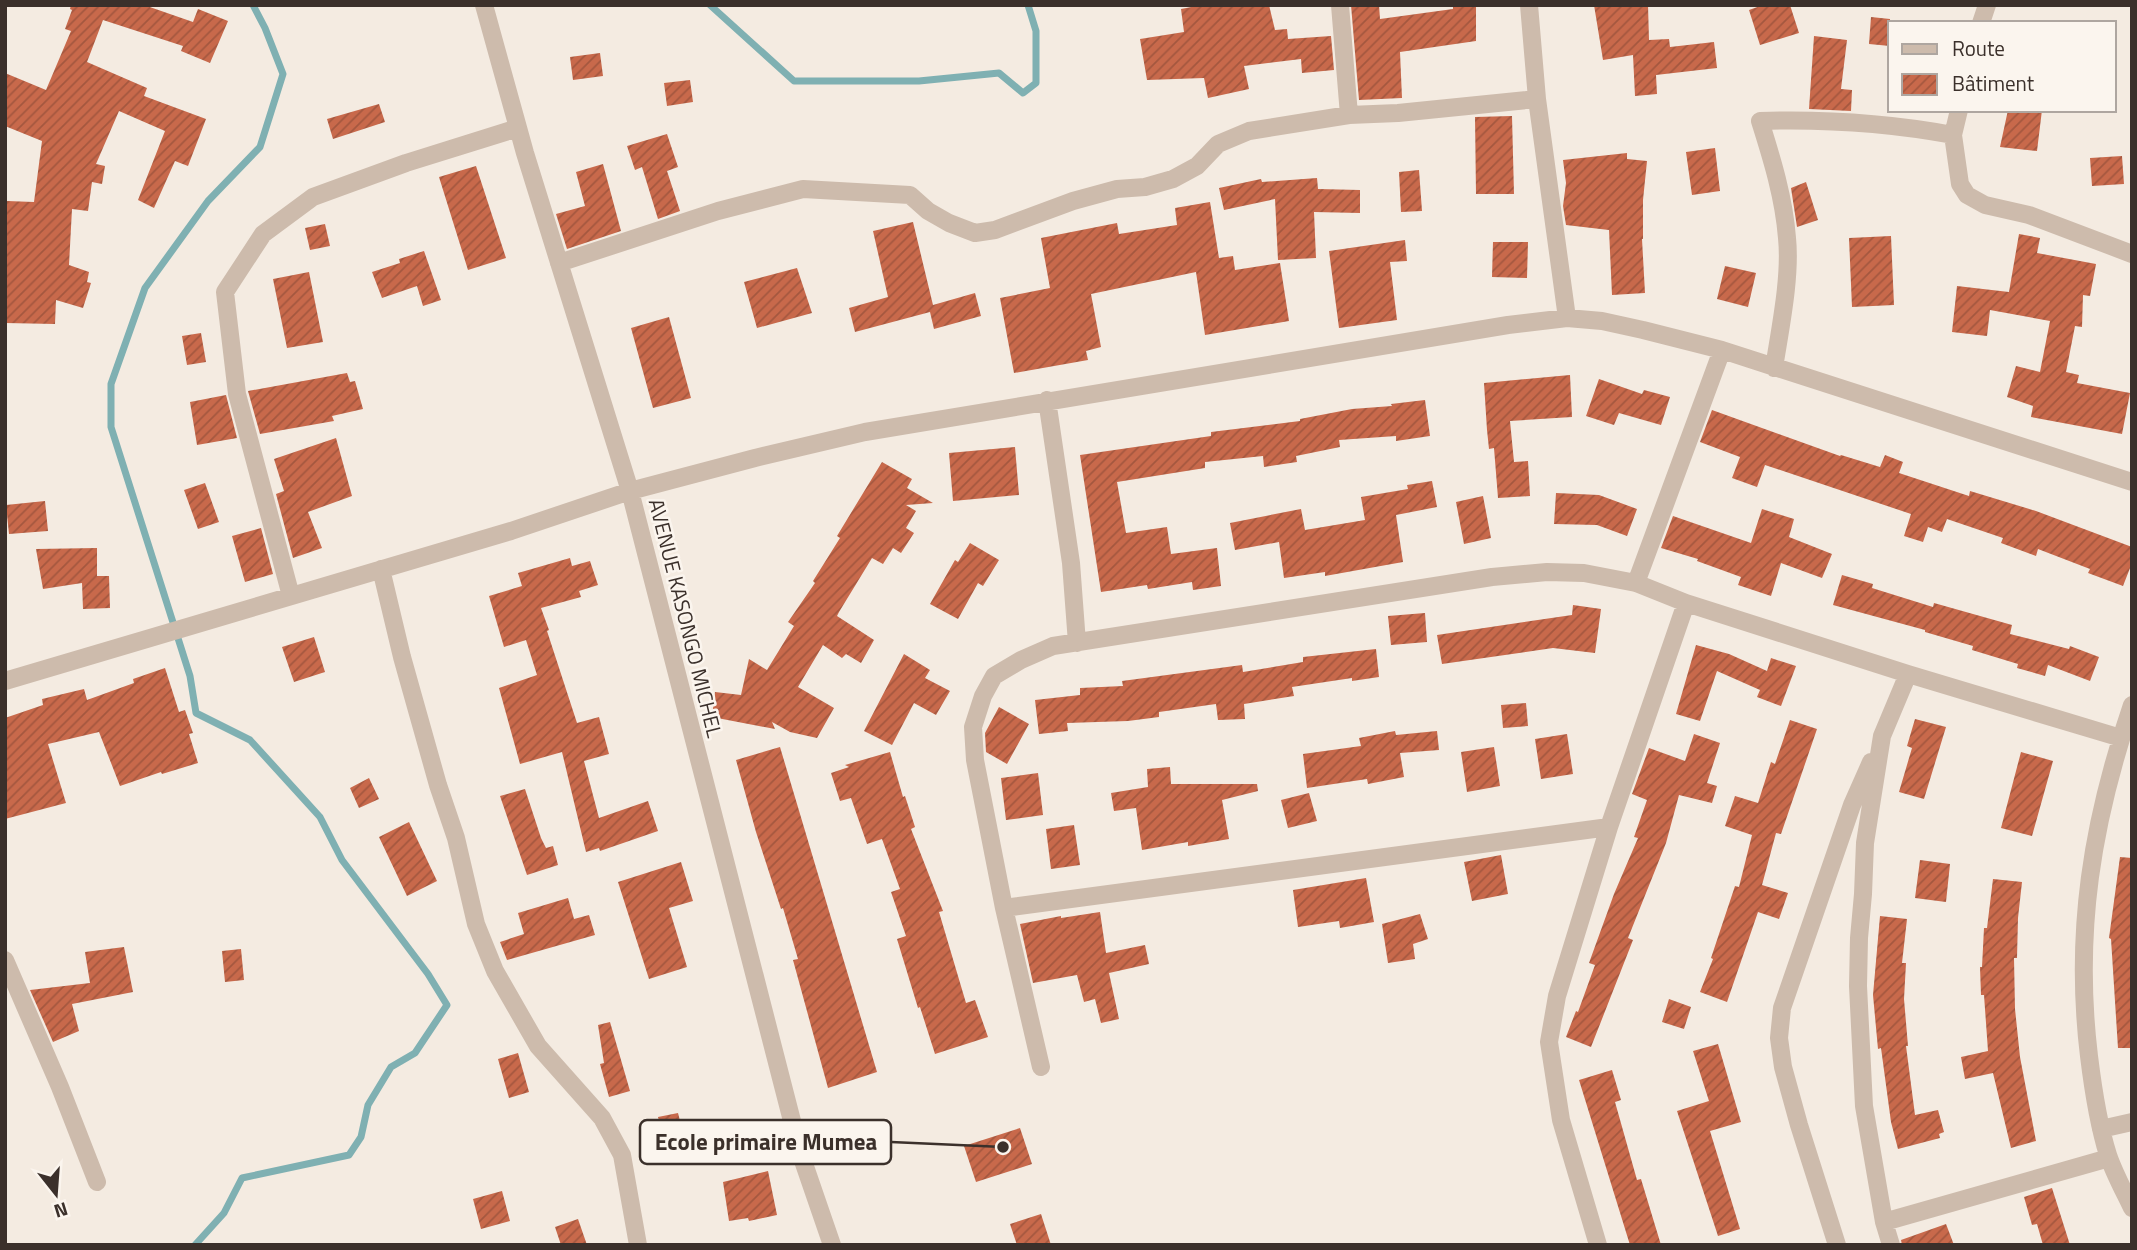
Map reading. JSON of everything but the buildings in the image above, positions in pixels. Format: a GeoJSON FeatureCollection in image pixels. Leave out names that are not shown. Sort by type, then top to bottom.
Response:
{"type":"FeatureCollection","features":[{"type":"Feature","properties":{"kind":"street","name":"AVENUE KASONGO MICHEL"},"geometry":{"type":"LineString","coordinates":[[484,5],[518,128],[630,491],[800,1152],[832,1245]]}},
{"type":"Feature","properties":{"kind":"street"},"geometry":{"type":"LineString","coordinates":[[1340,5],[1349,115]]}},
{"type":"Feature","properties":{"kind":"street"},"geometry":{"type":"LineString","coordinates":[[1529,5],[1537,99],[1567,318]]}},
{"type":"Feature","properties":{"kind":"street"},"geometry":{"type":"LineString","coordinates":[[559,263],[718,211],[803,189],[910,195],[928,211],[949,223],[975,233],[995,230],[1073,201],[1117,189],[1145,187],[1173,178],[1197,166],[1218,144],[1249,131],[1349,115],[1398,113],[1537,99]]}},
{"type":"Feature","properties":{"kind":"street"},"geometry":{"type":"LineString","coordinates":[[1959,112],[1953,135],[1960,184],[1967,195],[1985,205],[2029,215],[2132,254]]}},
{"type":"Feature","properties":{"kind":"street"},"geometry":{"type":"LineString","coordinates":[[1774,369],[1785,291],[1788,240],[1776,175],[1760,121],[1875,123],[1953,135]]}},
{"type":"Feature","properties":{"kind":"street"},"geometry":{"type":"LineString","coordinates":[[292,596],[237,394],[225,292],[262,234],[313,197],[407,163],[518,128]]}},
{"type":"Feature","properties":{"kind":"street"},"geometry":{"type":"LineString","coordinates":[[5,681],[511,531],[630,491],[865,432],[1507,325],[1567,318],[1602,320],[1721,350],[2132,482]]}},
{"type":"Feature","properties":{"kind":"street"},"geometry":{"type":"LineString","coordinates":[[1636,583],[1721,350]]}},
{"type":"Feature","properties":{"kind":"street"},"geometry":{"type":"LineString","coordinates":[[1047,400],[1071,563],[1077,643]]}},
{"type":"Feature","properties":{"kind":"street"},"geometry":{"type":"LineString","coordinates":[[381,569],[409,683],[456,838],[476,924],[495,971],[538,1046],[602,1118],[622,1156],[638,1245]]}},
{"type":"Feature","properties":{"kind":"street"},"geometry":{"type":"LineString","coordinates":[[1041,1067],[1004,908],[975,760],[973,727],[983,696],[994,676],[1053,646],[1492,577],[1547,572],[1584,573],[1636,583],[1686,603],[2120,738]]}},
{"type":"Feature","properties":{"kind":"street"},"geometry":{"type":"LineString","coordinates":[[1598,1245],[1562,1120],[1549,1042],[1557,996],[1609,827],[1686,603]]}},
{"type":"Feature","properties":{"kind":"street"},"geometry":{"type":"LineString","coordinates":[[1837,1245],[1783,1066],[1779,1038],[1782,1008],[1852,805],[1908,674]]}},
{"type":"Feature","properties":{"kind":"street"},"geometry":{"type":"LineString","coordinates":[[2132,705],[2120,738],[2099,821],[2088,886],[2083,943],[2083,1006],[2091,1078],[2109,1158],[2132,1208]]}},
{"type":"Feature","properties":{"kind":"street"},"geometry":{"type":"LineString","coordinates":[[1882,736],[1865,843],[1858,986],[1864,1106],[1884,1222],[1891,1245]]}},
{"type":"Feature","properties":{"kind":"street"},"geometry":{"type":"LineString","coordinates":[[1004,908],[1609,827]]}},
{"type":"Feature","properties":{"kind":"street"},"geometry":{"type":"LineString","coordinates":[[5,960],[60,1087],[97,1182]]}},
{"type":"Feature","properties":{"kind":"street"},"geometry":{"type":"LineString","coordinates":[[2101,1129],[2132,1122]]}},
{"type":"Feature","properties":{"kind":"street"},"geometry":{"type":"LineString","coordinates":[[1884,1222],[2109,1158]]}},
{"type":"Feature","properties":{"kind":"waterway"},"geometry":{"type":"LineString","coordinates":[[195,1245],[224,1213],[242,1178],[349,1155],[361,1137],[368,1105],[391,1067],[415,1053],[447,1005],[428,974],[342,860],[320,817],[250,740],[196,713],[190,676],[111,427],[111,384],[145,288],[208,201],[260,147],[283,74],[253,5]]}},
{"type":"Feature","properties":{"kind":"waterway"},"geometry":{"type":"LineString","coordinates":[[710,5],[794,81],[919,81],[999,73],[1023,93],[1036,83],[1036,31],[1028,5]]}},
{"type":"Feature","properties":{"kind":"place","name":"Ecole primaire Mumea"},"geometry":{"type":"Point","coordinates":[1003,1147]}}]}
